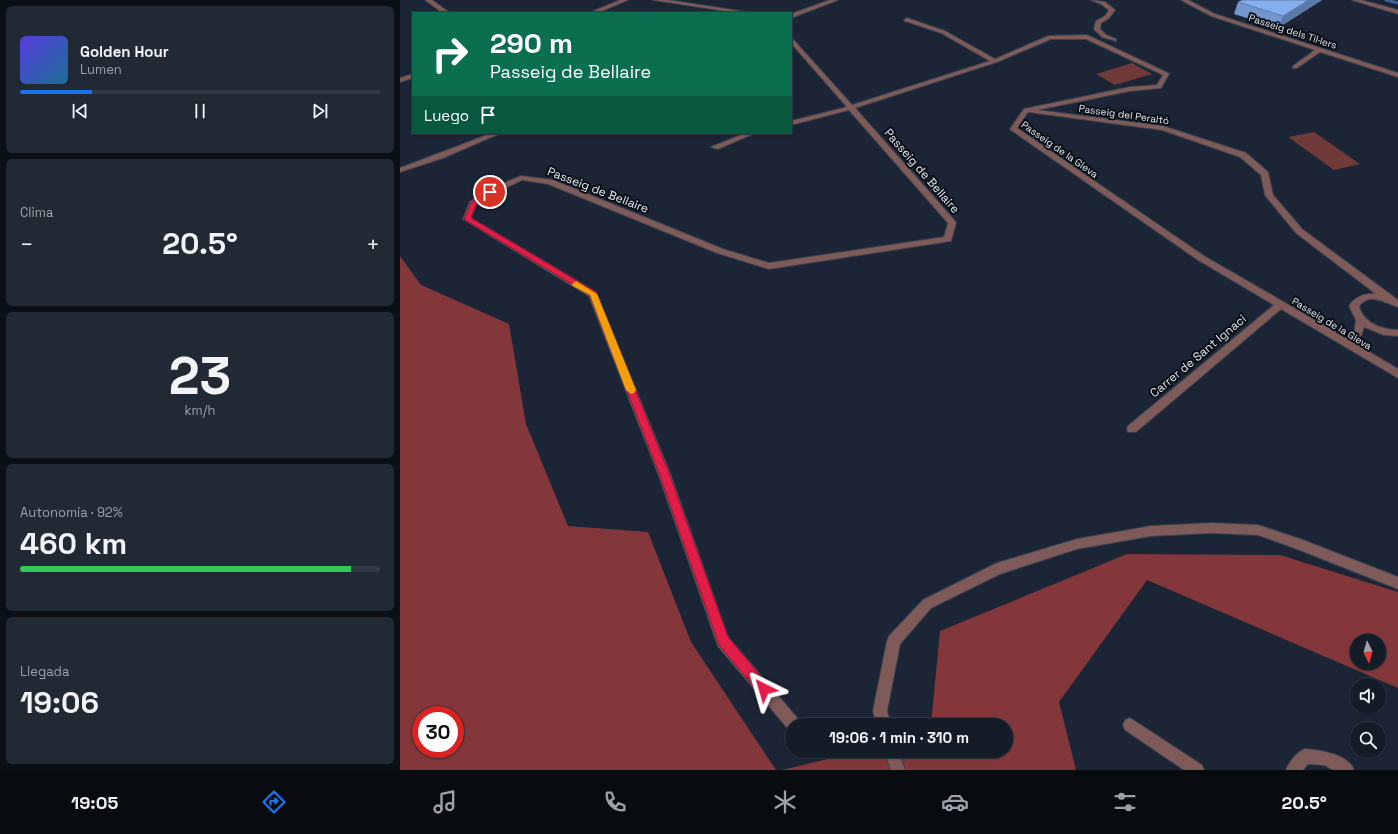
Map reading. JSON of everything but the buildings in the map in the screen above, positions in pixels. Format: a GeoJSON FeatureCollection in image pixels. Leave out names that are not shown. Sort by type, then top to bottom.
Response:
{"type":"FeatureCollection","features":[{"type":"Feature","properties":{"kind":"street"},"geometry":{"type":"LineString","coordinates":[[428,0],[446,12]]}},
{"type":"Feature","properties":{"kind":"street"},"geometry":{"type":"LineString","coordinates":[[595,12],[625,0]]}},
{"type":"Feature","properties":{"kind":"street"},"geometry":{"type":"LineString","coordinates":[[656,0],[743,12]]}},
{"type":"Feature","properties":{"kind":"street"},"geometry":{"type":"LineString","coordinates":[[792,16],[834,0]]}},
{"type":"Feature","properties":{"kind":"street"},"geometry":{"type":"LineString","coordinates":[[1094,0],[1103,3],[1112,10],[1107,17],[1098,22],[1097,29],[1104,36],[1114,40]]}},
{"type":"Feature","properties":{"kind":"street","name":"Passeig dels Til·lers"},"geometry":{"type":"LineString","coordinates":[[1184,0],[1213,15],[1398,75]]}},
{"type":"Feature","properties":{"kind":"street"},"geometry":{"type":"LineString","coordinates":[[1355,0],[1398,12]]}},
{"type":"Feature","properties":{"kind":"street"},"geometry":{"type":"LineString","coordinates":[[907,20],[943,32],[995,61]]}},
{"type":"Feature","properties":{"kind":"street","name":"Passeig de la Gleva"},"geometry":{"type":"LineString","coordinates":[[792,123],[830,114],[995,61],[1050,37],[1087,37],[1166,74],[1159,88],[1130,89],[1026,110],[1013,129],[1201,258],[1398,374]]}},
{"type":"Feature","properties":{"kind":"street","name":"Passeig de Bellaire"},"geometry":{"type":"LineString","coordinates":[[788,718],[724,641],[665,476],[593,294],[467,219],[473,204],[490,192],[521,178],[550,182],[720,252],[769,266],[948,239],[952,223],[792,40]]}},
{"type":"Feature","properties":{"kind":"street"},"geometry":{"type":"LineString","coordinates":[[1295,67],[1319,50]]}},
{"type":"Feature","properties":{"kind":"street"},"geometry":{"type":"LineString","coordinates":[[400,80],[412,76]]}},
{"type":"Feature","properties":{"kind":"street","name":"Passeig del Peraltó"},"geometry":{"type":"LineString","coordinates":[[1026,110],[1163,128],[1243,155],[1265,174],[1269,195],[1299,231],[1395,302]]}},
{"type":"Feature","properties":{"kind":"street"},"geometry":{"type":"LineString","coordinates":[[400,170],[495,134]]}},
{"type":"Feature","properties":{"kind":"street"},"geometry":{"type":"LineString","coordinates":[[715,147],[749,134]]}},
{"type":"Feature","properties":{"kind":"street"},"geometry":{"type":"LineString","coordinates":[[1395,302],[1372,296],[1356,301],[1354,306],[1355,313],[1360,320],[1377,330],[1398,334]]}},
{"type":"Feature","properties":{"kind":"street","name":"Carrer de Sant Ignaci"},"geometry":{"type":"LineString","coordinates":[[1132,429],[1281,304]]}},
{"type":"Feature","properties":{"kind":"street"},"geometry":{"type":"LineString","coordinates":[[1346,343],[1358,334],[1360,320]]}},
{"type":"Feature","properties":{"kind":"street"},"geometry":{"type":"LineString","coordinates":[[882,718],[880,711],[894,641],[927,604],[997,569],[1077,544],[1151,531],[1211,528],[1258,530],[1299,544],[1398,583]]}},
{"type":"Feature","properties":{"kind":"street"},"geometry":{"type":"LineString","coordinates":[[1130,725],[1197,770]]}},
{"type":"Feature","properties":{"kind":"street"},"geometry":{"type":"LineString","coordinates":[[1293,770],[1305,756],[1326,758],[1347,770]]}},
{"type":"Feature","properties":{"kind":"street"},"geometry":{"type":"LineString","coordinates":[[894,758],[898,770]]}},
{"type":"Feature","properties":{"kind":"shaded area"},"geometry":{"type":"Polygon","coordinates":[[[1132,63],[1152,74],[1115,85],[1096,74],[1132,63]]]}},
{"type":"Feature","properties":{"kind":"shaded area"},"geometry":{"type":"Polygon","coordinates":[[[1314,132],[1360,164],[1334,170],[1288,137],[1314,132]]]}},
{"type":"Feature","properties":{"kind":"shaded area"},"geometry":{"type":"Polygon","coordinates":[[[400,256],[421,285],[509,324],[526,424],[568,526],[648,532],[691,642],[776,770],[400,770],[400,256]]]}},
{"type":"Feature","properties":{"kind":"shaded area"},"geometry":{"type":"Polygon","coordinates":[[[1127,554],[1280,555],[1398,592],[1398,688],[1386,683],[1386,678],[1375,678],[1356,670],[1386,670],[1386,634],[1350,634],[1350,667],[1147,580],[1059,702],[1076,770],[782,770],[832,758],[1013,758],[1013,718],[932,718],[940,631],[1127,554]]]}},
{"type":"Feature","properties":{"kind":"waterway"},"geometry":{"type":"LineString","coordinates":[[1386,0],[1398,3]]}},
{"type":"Feature","properties":{"kind":"slow traffic"},"geometry":{"type":"LineString","coordinates":[[576,284],[593,294],[631,390]]}},
{"type":"Feature","properties":{"kind":"route"},"geometry":{"type":"LineString","coordinates":[[490,192],[473,204],[467,219],[593,294],[665,476],[724,641],[764,689]]}}]}
